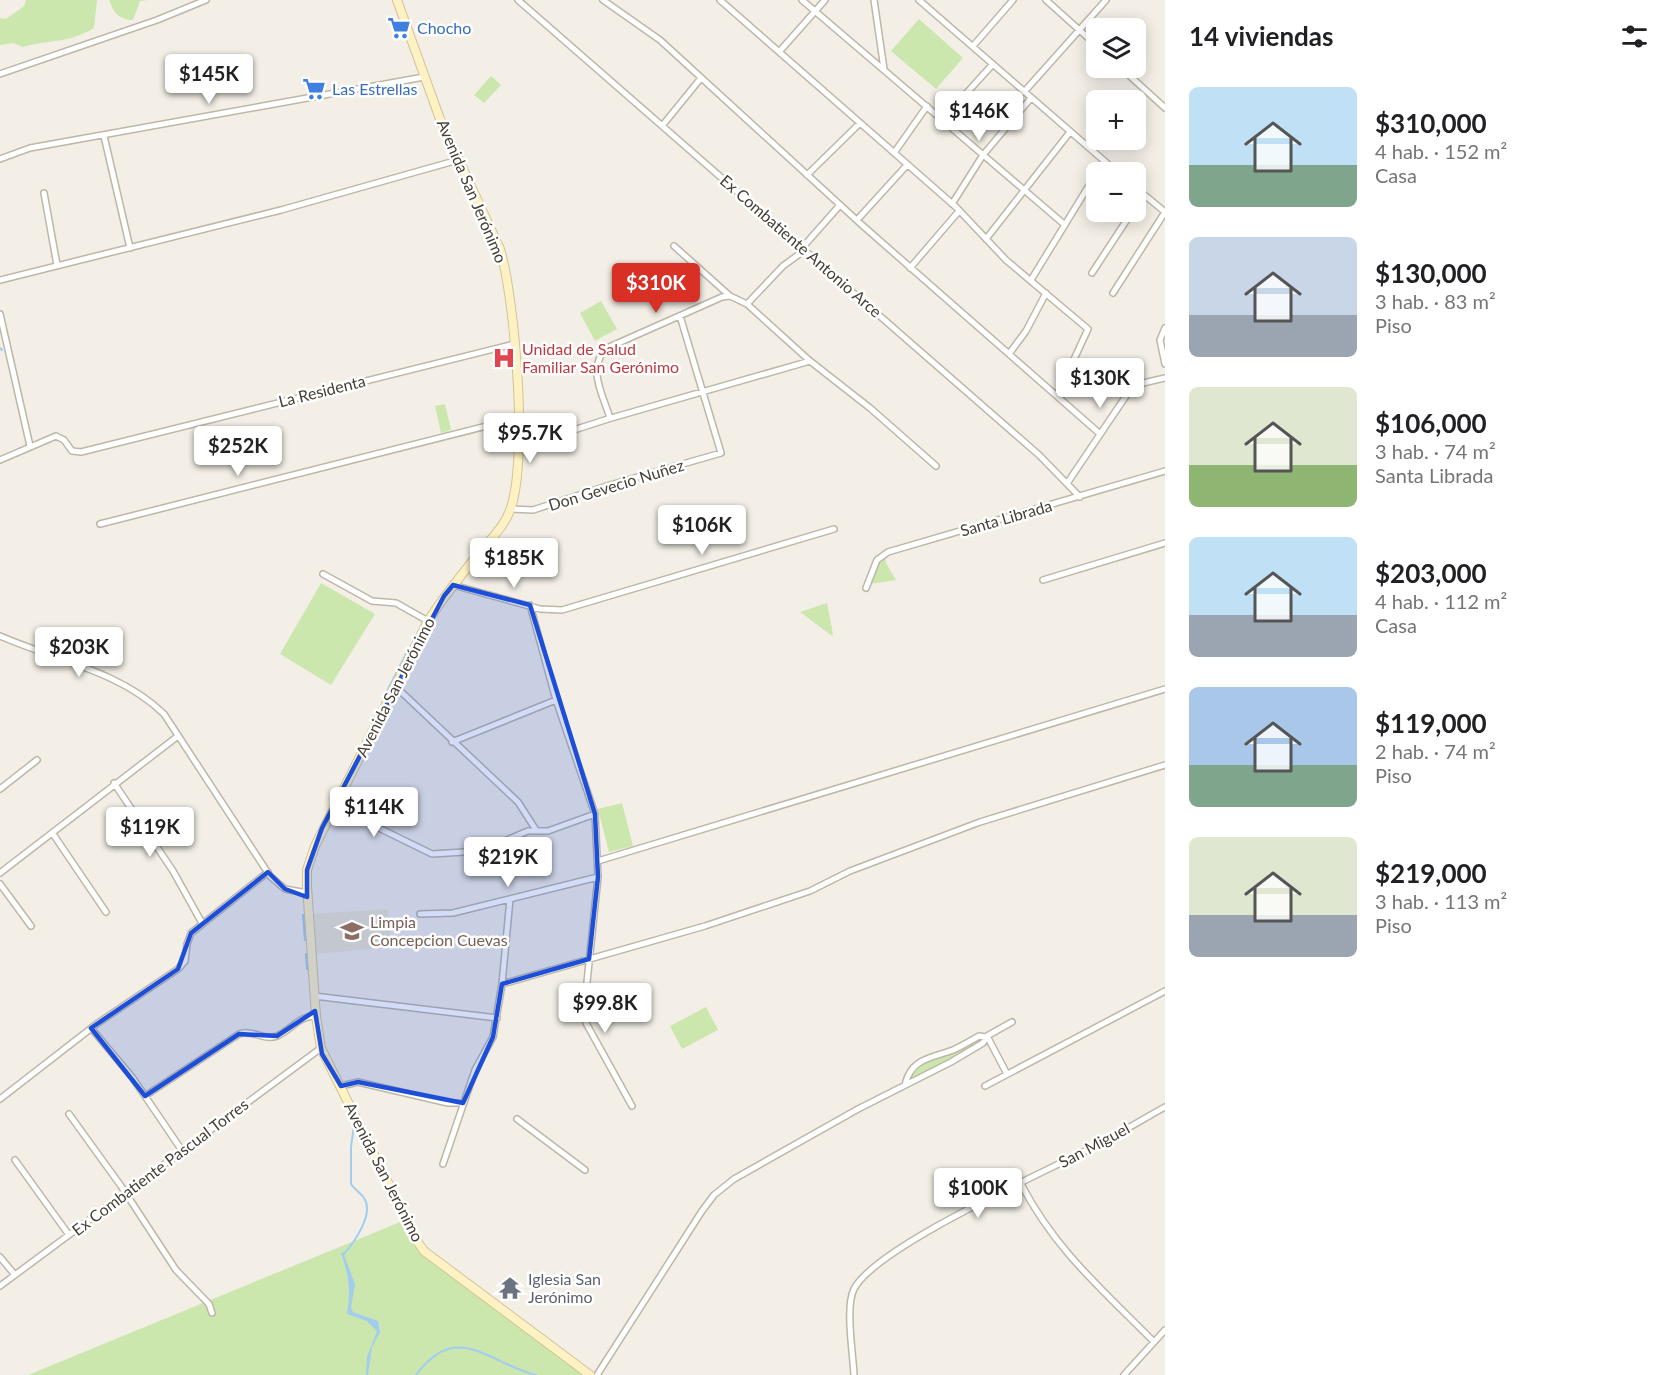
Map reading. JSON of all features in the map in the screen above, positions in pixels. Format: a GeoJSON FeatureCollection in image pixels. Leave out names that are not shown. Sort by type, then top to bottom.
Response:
{"type":"FeatureCollection","features":[{"type":"Feature","properties":{"kind":"street"},"geometry":{"type":"LineString","coordinates":[[0,74],[157,20],[206,0]]}},
{"type":"Feature","properties":{"kind":"street","name":"Avenida San Jerónimo"},"geometry":{"type":"LineString","coordinates":[[398,0],[424,77],[458,160],[500,249],[506,269],[514,344],[518,448],[511,509],[503,524],[453,585],[428,621],[310,858],[307,893],[315,1016],[321,1048],[424,1251],[590,1375]]}},
{"type":"Feature","properties":{"kind":"street"},"geometry":{"type":"LineString","coordinates":[[603,0],[660,40],[910,268],[1100,433]]}},
{"type":"Feature","properties":{"kind":"street"},"geometry":{"type":"LineString","coordinates":[[802,0],[1065,225]]}},
{"type":"Feature","properties":{"kind":"street"},"geometry":{"type":"LineString","coordinates":[[779,52],[825,0]]}},
{"type":"Feature","properties":{"kind":"street"},"geometry":{"type":"LineString","coordinates":[[874,0],[884,69]]}},
{"type":"Feature","properties":{"kind":"street"},"geometry":{"type":"LineString","coordinates":[[919,0],[1104,162]]}},
{"type":"Feature","properties":{"kind":"street"},"geometry":{"type":"LineString","coordinates":[[973,46],[1014,0]]}},
{"type":"Feature","properties":{"kind":"street"},"geometry":{"type":"LineString","coordinates":[[1046,0],[1086,36]]}},
{"type":"Feature","properties":{"kind":"street"},"geometry":{"type":"LineString","coordinates":[[1024,92],[1106,0]]}},
{"type":"Feature","properties":{"kind":"street","name":"Ex Combatiente Antonio Arce"},"geometry":{"type":"LineString","coordinates":[[522,1],[1068,482],[1080,496]]}},
{"type":"Feature","properties":{"kind":"street"},"geometry":{"type":"LineString","coordinates":[[724,1],[952,204],[1006,261],[1088,329],[1057,396]]}},
{"type":"Feature","properties":{"kind":"street"},"geometry":{"type":"LineString","coordinates":[[943,119],[993,64]]}},
{"type":"Feature","properties":{"kind":"street"},"geometry":{"type":"LineString","coordinates":[[0,159],[30,148],[424,77]]}},
{"type":"Feature","properties":{"kind":"street"},"geometry":{"type":"LineString","coordinates":[[662,126],[701,78]]}},
{"type":"Feature","properties":{"kind":"street"},"geometry":{"type":"LineString","coordinates":[[1132,78],[1165,108]]}},
{"type":"Feature","properties":{"kind":"street"},"geometry":{"type":"LineString","coordinates":[[952,204],[983,155],[1031,98]]}},
{"type":"Feature","properties":{"kind":"street"},"geometry":{"type":"LineString","coordinates":[[894,153],[927,106]]}},
{"type":"Feature","properties":{"kind":"street"},"geometry":{"type":"LineString","coordinates":[[807,175],[860,123]]}},
{"type":"Feature","properties":{"kind":"street"},"geometry":{"type":"LineString","coordinates":[[986,239],[1015,205],[1023,189],[1070,132]]}},
{"type":"Feature","properties":{"kind":"street"},"geometry":{"type":"LineString","coordinates":[[104,136],[129,248]]}},
{"type":"Feature","properties":{"kind":"street"},"geometry":{"type":"LineString","coordinates":[[0,280],[281,210],[458,160]]}},
{"type":"Feature","properties":{"kind":"street"},"geometry":{"type":"LineString","coordinates":[[857,220],[907,165]]}},
{"type":"Feature","properties":{"kind":"street"},"geometry":{"type":"LineString","coordinates":[[1031,280],[1086,191]]}},
{"type":"Feature","properties":{"kind":"street"},"geometry":{"type":"LineString","coordinates":[[44,193],[57,265]]}},
{"type":"Feature","properties":{"kind":"street"},"geometry":{"type":"LineString","coordinates":[[1113,293],[1165,212],[1146,196]]}},
{"type":"Feature","properties":{"kind":"street"},"geometry":{"type":"LineString","coordinates":[[747,303],[783,266],[804,249],[840,205]]}},
{"type":"Feature","properties":{"kind":"street"},"geometry":{"type":"LineString","coordinates":[[910,268],[959,211]]}},
{"type":"Feature","properties":{"kind":"street"},"geometry":{"type":"LineString","coordinates":[[1092,273],[1125,222]]}},
{"type":"Feature","properties":{"kind":"street"},"geometry":{"type":"LineString","coordinates":[[674,246],[730,296],[747,303],[810,361],[870,408],[936,466]]}},
{"type":"Feature","properties":{"kind":"street"},"geometry":{"type":"LineString","coordinates":[[1009,354],[1026,331],[1046,293]]}},
{"type":"Feature","properties":{"kind":"street"},"geometry":{"type":"LineString","coordinates":[[610,418],[596,370],[598,358],[607,348],[730,296]]}},
{"type":"Feature","properties":{"kind":"street"},"geometry":{"type":"LineString","coordinates":[[0,315],[30,446]]}},
{"type":"Feature","properties":{"kind":"street"},"geometry":{"type":"LineString","coordinates":[[680,316],[701,393]]}},
{"type":"Feature","properties":{"kind":"street"},"geometry":{"type":"LineString","coordinates":[[1165,328],[1160,340],[1165,364]]}},
{"type":"Feature","properties":{"kind":"street","name":"La Residenta"},"geometry":{"type":"LineString","coordinates":[[0,460],[56,436],[64,440],[72,451],[81,452],[514,344]]}},
{"type":"Feature","properties":{"kind":"street"},"geometry":{"type":"LineString","coordinates":[[518,448],[610,418],[810,361]]}},
{"type":"Feature","properties":{"kind":"street"},"geometry":{"type":"LineString","coordinates":[[1068,482],[1130,390],[1139,384],[1165,378]]}},
{"type":"Feature","properties":{"kind":"street","name":"Don Gevecio Nuñez"},"geometry":{"type":"LineString","coordinates":[[511,509],[533,510],[610,484],[721,453],[701,393]]}},
{"type":"Feature","properties":{"kind":"street"},"geometry":{"type":"LineString","coordinates":[[100,524],[518,418]]}},
{"type":"Feature","properties":{"kind":"street","name":"Santa Librada"},"geometry":{"type":"LineString","coordinates":[[867,588],[877,560],[888,552],[1165,471]]}},
{"type":"Feature","properties":{"kind":"street"},"geometry":{"type":"LineString","coordinates":[[453,585],[530,605],[561,610],[834,529]]}},
{"type":"Feature","properties":{"kind":"street"},"geometry":{"type":"LineString","coordinates":[[1043,580],[1165,543]]}},
{"type":"Feature","properties":{"kind":"street"},"geometry":{"type":"LineString","coordinates":[[323,574],[372,601],[396,603],[428,621]]}},
{"type":"Feature","properties":{"kind":"street"},"geometry":{"type":"LineString","coordinates":[[530,605],[556,700],[595,814],[598,877],[585,1001],[586,1023],[632,1106]]}},
{"type":"Feature","properties":{"kind":"street"},"geometry":{"type":"LineString","coordinates":[[0,636],[125,685],[156,706],[268,872],[285,890],[307,893]]}},
{"type":"Feature","properties":{"kind":"street"},"geometry":{"type":"LineString","coordinates":[[395,687],[518,802],[536,830]]}},
{"type":"Feature","properties":{"kind":"street"},"geometry":{"type":"LineString","coordinates":[[598,861],[1165,689]]}},
{"type":"Feature","properties":{"kind":"street"},"geometry":{"type":"LineString","coordinates":[[452,742],[556,700]]}},
{"type":"Feature","properties":{"kind":"street"},"geometry":{"type":"LineString","coordinates":[[0,873],[178,736]]}},
{"type":"Feature","properties":{"kind":"street"},"geometry":{"type":"LineString","coordinates":[[0,789],[38,760]]}},
{"type":"Feature","properties":{"kind":"street"},"geometry":{"type":"LineString","coordinates":[[502,984],[705,926],[810,891],[850,871],[980,822],[1165,765]]}},
{"type":"Feature","properties":{"kind":"street"},"geometry":{"type":"LineString","coordinates":[[114,783],[173,871],[202,923]]}},
{"type":"Feature","properties":{"kind":"street"},"geometry":{"type":"LineString","coordinates":[[334,806],[432,854],[480,851],[536,830],[548,831],[595,814]]}},
{"type":"Feature","properties":{"kind":"street"},"geometry":{"type":"LineString","coordinates":[[53,834],[106,912]]}},
{"type":"Feature","properties":{"kind":"street"},"geometry":{"type":"LineString","coordinates":[[0,1099],[92,1028],[178,969],[185,961],[188,938],[202,923],[268,872]]}},
{"type":"Feature","properties":{"kind":"street"},"geometry":{"type":"LineString","coordinates":[[420,914],[453,913],[598,877]]}},
{"type":"Feature","properties":{"kind":"street"},"geometry":{"type":"LineString","coordinates":[[0,884],[31,926]]}},
{"type":"Feature","properties":{"kind":"street"},"geometry":{"type":"LineString","coordinates":[[443,1164],[475,1070],[484,1058],[493,1037],[502,984],[510,899]]}},
{"type":"Feature","properties":{"kind":"street"},"geometry":{"type":"LineString","coordinates":[[985,1086],[1165,991]]}},
{"type":"Feature","properties":{"kind":"street"},"geometry":{"type":"LineString","coordinates":[[314,996],[497,1018]]}},
{"type":"Feature","properties":{"kind":"street"},"geometry":{"type":"LineString","coordinates":[[145,1096],[239,1034],[247,1032],[267,1037],[277,1036],[306,1017],[315,1016]]}},
{"type":"Feature","properties":{"kind":"street"},"geometry":{"type":"LineString","coordinates":[[597,1375],[702,1211],[723,1186],[951,1062],[1012,1022]]}},
{"type":"Feature","properties":{"kind":"street"},"geometry":{"type":"LineString","coordinates":[[92,1028],[145,1096],[181,1149]]}},
{"type":"Feature","properties":{"kind":"street"},"geometry":{"type":"LineString","coordinates":[[905,1085],[909,1074],[921,1060],[955,1050],[979,1036],[986,1037]]}},
{"type":"Feature","properties":{"kind":"street"},"geometry":{"type":"LineString","coordinates":[[986,1037],[1007,1074]]}},
{"type":"Feature","properties":{"kind":"street","name":"Ex Combatiente Pascual Torres"},"geometry":{"type":"LineString","coordinates":[[0,1287],[181,1149],[321,1048]]}},
{"type":"Feature","properties":{"kind":"street"},"geometry":{"type":"LineString","coordinates":[[341,1086],[358,1082],[448,1103],[463,1103]]}},
{"type":"Feature","properties":{"kind":"street","name":"San Miguel"},"geometry":{"type":"LineString","coordinates":[[854,1375],[850,1302],[855,1287],[862,1278],[896,1252],[931,1230],[1165,1107]]}},
{"type":"Feature","properties":{"kind":"street"},"geometry":{"type":"LineString","coordinates":[[69,1114],[125,1192],[176,1270],[209,1304],[212,1312]]}},
{"type":"Feature","properties":{"kind":"street"},"geometry":{"type":"LineString","coordinates":[[517,1119],[585,1170]]}},
{"type":"Feature","properties":{"kind":"street"},"geometry":{"type":"LineString","coordinates":[[15,1160],[69,1235]]}},
{"type":"Feature","properties":{"kind":"street"},"geometry":{"type":"LineString","coordinates":[[1021,1184],[1047,1230],[1080,1270],[1154,1342]]}},
{"type":"Feature","properties":{"kind":"street"},"geometry":{"type":"LineString","coordinates":[[0,1257],[15,1275]]}},
{"type":"Feature","properties":{"kind":"street"},"geometry":{"type":"LineString","coordinates":[[1124,1375],[1165,1330]]}},
{"type":"Feature","properties":{"kind":"highlighted area"},"geometry":{"type":"Polygon","coordinates":[[[453,585],[530,605],[595,814],[598,877],[589,959],[502,984],[493,1037],[463,1103],[358,1082],[341,1086],[322,1054],[315,1011],[277,1036],[239,1034],[145,1096],[91,1028],[178,969],[191,933],[268,872],[285,889],[307,897],[307,870],[322,828],[444,596],[453,585]]]}},
{"type":"Feature","properties":{"kind":"shaded area","name":"Limpia Concepcion Cuevas"},"geometry":{"type":"Polygon","coordinates":[[[388,909],[391,947],[316,954],[314,914],[388,909]]]}},
{"type":"Feature","properties":{"kind":"green space"},"geometry":{"type":"Polygon","coordinates":[[[26,0],[97,0],[94,28],[76,37],[23,47],[13,43],[0,45],[0,18],[6,19],[24,6],[26,0]]]}},
{"type":"Feature","properties":{"kind":"green space"},"geometry":{"type":"Polygon","coordinates":[[[109,0],[148,0],[140,1],[133,20],[117,15],[109,0]]]}},
{"type":"Feature","properties":{"kind":"green space"},"geometry":{"type":"Polygon","coordinates":[[[919,19],[963,58],[936,89],[891,51],[919,19]]]}},
{"type":"Feature","properties":{"kind":"green space"},"geometry":{"type":"Polygon","coordinates":[[[491,76],[501,85],[484,103],[474,95],[491,76]]]}},
{"type":"Feature","properties":{"kind":"green space"},"geometry":{"type":"Polygon","coordinates":[[[601,301],[617,329],[595,341],[580,313],[601,301]]]}},
{"type":"Feature","properties":{"kind":"green space"},"geometry":{"type":"Polygon","coordinates":[[[445,404],[451,430],[441,433],[435,406],[445,404]]]}},
{"type":"Feature","properties":{"kind":"green space"},"geometry":{"type":"Polygon","coordinates":[[[885,556],[886,563],[896,580],[870,584],[878,562],[885,556]]]}},
{"type":"Feature","properties":{"kind":"green space"},"geometry":{"type":"Polygon","coordinates":[[[321,583],[375,614],[331,685],[280,654],[321,583]]]}},
{"type":"Feature","properties":{"kind":"green space"},"geometry":{"type":"Polygon","coordinates":[[[827,603],[833,634],[832,636],[800,612],[827,603]]]}},
{"type":"Feature","properties":{"kind":"green space"},"geometry":{"type":"Polygon","coordinates":[[[622,803],[633,846],[609,852],[598,809],[622,803]]]}},
{"type":"Feature","properties":{"kind":"green space"},"geometry":{"type":"Polygon","coordinates":[[[706,1007],[718,1030],[682,1049],[670,1026],[706,1007]]]}},
{"type":"Feature","properties":{"kind":"green space"},"geometry":{"type":"Polygon","coordinates":[[[979,1038],[982,1041],[909,1082],[912,1074],[927,1062],[979,1038]]]}},
{"type":"Feature","properties":{"kind":"green space"},"geometry":{"type":"Polygon","coordinates":[[[405,1220],[416,1243],[585,1375],[28,1375],[405,1220]]]}},
{"type":"Feature","properties":{"kind":"water"},"geometry":{"type":"Polygon","coordinates":[[[343,1252],[355,1284],[351,1308],[353,1312],[378,1321],[380,1332],[372,1347],[368,1375],[366,1375],[367,1357],[377,1331],[367,1321],[347,1314],[349,1290],[341,1253],[343,1252]]]}},
{"type":"Feature","properties":{"kind":"waterway"},"geometry":{"type":"LineString","coordinates":[[384,697],[406,654]]}},
{"type":"Feature","properties":{"kind":"waterway"},"geometry":{"type":"LineString","coordinates":[[303,915],[305,940]]}},
{"type":"Feature","properties":{"kind":"waterway"},"geometry":{"type":"LineString","coordinates":[[306,954],[307,969]]}},
{"type":"Feature","properties":{"kind":"waterway"},"geometry":{"type":"LineString","coordinates":[[343,1255],[361,1228],[367,1212],[364,1198],[351,1184],[351,1147],[354,1125]]}},
{"type":"Feature","properties":{"kind":"waterway"},"geometry":{"type":"LineString","coordinates":[[416,1375],[431,1359],[445,1350],[459,1347],[487,1355],[536,1375]]}},
{"type":"Feature","properties":{"kind":"place","name":"Chocho"},"geometry":{"type":"Point","coordinates":[399,28]}},
{"type":"Feature","properties":{"kind":"place","name":"Las Estrellas"},"geometry":{"type":"Point","coordinates":[314,89]}},
{"type":"Feature","properties":{"kind":"place","name":"Unidad de Salud Familiar San Gerónimo"},"geometry":{"type":"Point","coordinates":[504,358]}},
{"type":"Feature","properties":{"kind":"place","name":"Limpia Concepcion Cuevas"},"geometry":{"type":"Point","coordinates":[352,931]}},
{"type":"Feature","properties":{"kind":"place","name":"Iglesia San Jerónimo"},"geometry":{"type":"Point","coordinates":[510,1288]}}]}
